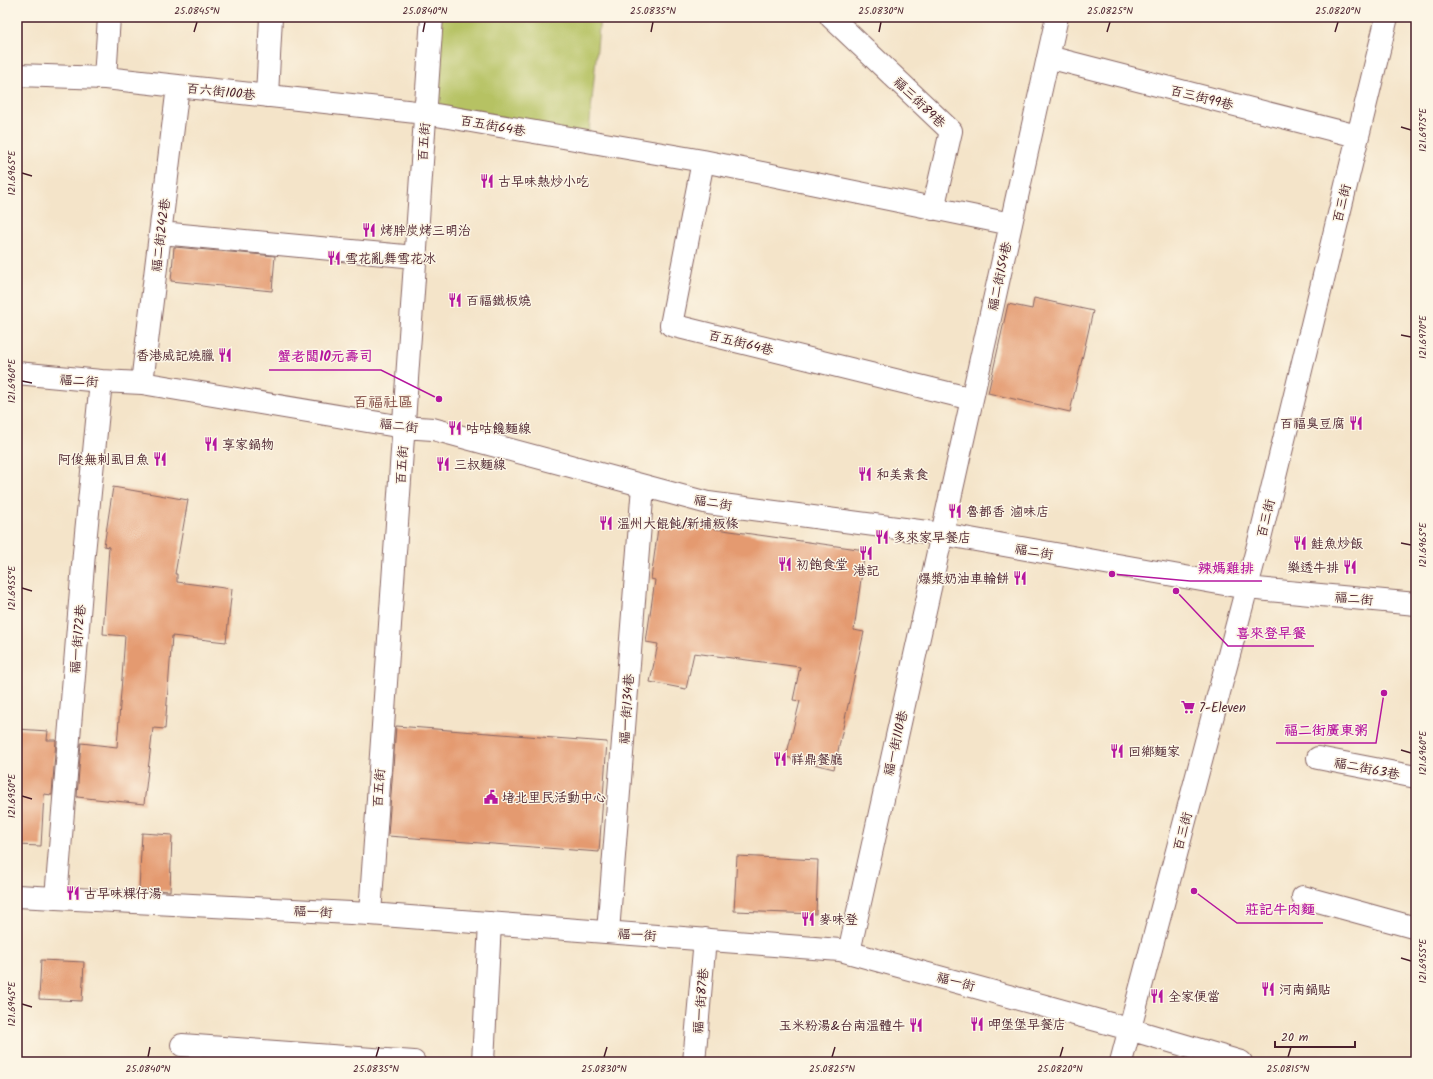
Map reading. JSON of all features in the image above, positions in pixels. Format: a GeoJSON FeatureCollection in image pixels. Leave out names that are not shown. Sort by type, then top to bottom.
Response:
{"type":"FeatureCollection","features":[{"type":"Feature","properties":{"kind":"street"},"geometry":{"type":"LineString","coordinates":[[105,78],[109,17]]}},
{"type":"Feature","properties":{"kind":"street"},"geometry":{"type":"LineString","coordinates":[[267,96],[271,17]]}},
{"type":"Feature","properties":{"kind":"street","name":"百五街"},"geometry":{"type":"LineString","coordinates":[[370,914],[432,17]]}},
{"type":"Feature","properties":{"kind":"street","name":"福三街89巷"},"geometry":{"type":"LineString","coordinates":[[831,17],[951,132],[933,209]]}},
{"type":"Feature","properties":{"kind":"street","name":"福二街154巷"},"geometry":{"type":"LineString","coordinates":[[942,534],[1057,17]]}},
{"type":"Feature","properties":{"kind":"street","name":"百三街"},"geometry":{"type":"LineString","coordinates":[[1121,1062],[1247,588],[1387,17]]}},
{"type":"Feature","properties":{"kind":"street","name":"百三街99巷"},"geometry":{"type":"LineString","coordinates":[[1048,57],[1357,136]]}},
{"type":"Feature","properties":{"kind":"street","name":"百六街100巷"},"geometry":{"type":"LineString","coordinates":[[17,75],[105,78],[425,113]]}},
{"type":"Feature","properties":{"kind":"street","name":"福二街242巷"},"geometry":{"type":"LineString","coordinates":[[142,383],[178,86]]}},
{"type":"Feature","properties":{"kind":"street","name":"百五街64巷"},"geometry":{"type":"LineString","coordinates":[[425,113],[703,161],[1011,224]]}},
{"type":"Feature","properties":{"kind":"street","name":"百五街64巷"},"geometry":{"type":"LineString","coordinates":[[703,161],[671,324],[972,399]]}},
{"type":"Feature","properties":{"kind":"street"},"geometry":{"type":"LineString","coordinates":[[161,233],[415,257]]}},
{"type":"Feature","properties":{"kind":"street","name":"福二街"},"geometry":{"type":"LineString","coordinates":[[17,373],[101,382],[142,383],[403,427],[433,429],[708,503],[942,534],[1247,588],[1416,604]]}},
{"type":"Feature","properties":{"kind":"street","name":"福一街172巷"},"geometry":{"type":"LineString","coordinates":[[56,898],[83,561],[101,382]]}},
{"type":"Feature","properties":{"kind":"street","name":"福一街134巷"},"geometry":{"type":"LineString","coordinates":[[608,932],[643,486]]}},
{"type":"Feature","properties":{"kind":"street","name":"福一街110巷"},"geometry":{"type":"LineString","coordinates":[[849,952],[942,534]]}},
{"type":"Feature","properties":{"kind":"street","name":"福二街63巷"},"geometry":{"type":"LineString","coordinates":[[1318,758],[1416,777]]}},
{"type":"Feature","properties":{"kind":"street","name":"福一街"},"geometry":{"type":"LineString","coordinates":[[17,896],[370,914],[840,950],[1129,1029],[1242,1062]]}},
{"type":"Feature","properties":{"kind":"street"},"geometry":{"type":"LineString","coordinates":[[1303,897],[1416,928]]}},
{"type":"Feature","properties":{"kind":"street"},"geometry":{"type":"LineString","coordinates":[[483,1062],[490,923]]}},
{"type":"Feature","properties":{"kind":"street","name":"福一街87巷"},"geometry":{"type":"LineString","coordinates":[[694,1062],[705,939]]}},
{"type":"Feature","properties":{"kind":"street"},"geometry":{"type":"LineString","coordinates":[[182,1045],[414,1062]]}},
{"type":"Feature","properties":{"kind":"green space"},"geometry":{"type":"Polygon","coordinates":[[[432,17],[600,17],[588,142],[425,113],[432,17]]]}},
{"type":"Feature","properties":{"kind":"building"},"geometry":{"type":"Polygon","coordinates":[[[174,247],[275,256],[272,291],[171,281],[174,247]]]}},
{"type":"Feature","properties":{"kind":"building"},"geometry":{"type":"Polygon","coordinates":[[[1034,298],[1093,311],[1070,412],[988,393],[1008,304],[1032,309],[1034,298]]]}},
{"type":"Feature","properties":{"kind":"building"},"geometry":{"type":"Polygon","coordinates":[[[113,487],[188,500],[175,574],[177,574],[177,582],[232,589],[226,642],[172,636],[165,729],[153,728],[144,804],[77,797],[81,743],[117,747],[125,636],[103,634],[109,547],[104,546],[113,487]]]}},
{"type":"Feature","properties":{"kind":"building"},"geometry":{"type":"Polygon","coordinates":[[[659,521],[865,550],[854,630],[864,632],[834,769],[786,757],[800,701],[793,700],[800,667],[694,653],[686,689],[650,682],[658,644],[646,642],[655,580],[651,579],[659,521]]]}},
{"type":"Feature","properties":{"kind":"building"},"geometry":{"type":"Polygon","coordinates":[[[396,726],[607,742],[599,852],[388,836],[396,726]]]}},
{"type":"Feature","properties":{"kind":"building"},"geometry":{"type":"Polygon","coordinates":[[[17,729],[48,731],[47,740],[56,740],[52,795],[44,794],[41,846],[17,845],[17,729]]]}},
{"type":"Feature","properties":{"kind":"building"},"geometry":{"type":"Polygon","coordinates":[[[142,833],[172,835],[170,891],[139,889],[142,833]]]}},
{"type":"Feature","properties":{"kind":"building"},"geometry":{"type":"Polygon","coordinates":[[[737,856],[818,860],[816,914],[734,911],[737,856]]]}},
{"type":"Feature","properties":{"kind":"building"},"geometry":{"type":"Polygon","coordinates":[[[41,960],[84,962],[82,1001],[39,999],[41,960]]]}},
{"type":"Feature","properties":{"kind":"place","name":"古早味熱炒小吃"},"geometry":{"type":"Point","coordinates":[487,181]}},
{"type":"Feature","properties":{"kind":"place","name":"烤胖炭烤三明治"},"geometry":{"type":"Point","coordinates":[369,230]}},
{"type":"Feature","properties":{"kind":"place","name":"雪花亂舞雪花冰"},"geometry":{"type":"Point","coordinates":[334,258]}},
{"type":"Feature","properties":{"kind":"place","name":"百福鐵板燒"},"geometry":{"type":"Point","coordinates":[455,300]}},
{"type":"Feature","properties":{"kind":"place","name":"香港威記燒臘"},"geometry":{"type":"Point","coordinates":[225,355]}},
{"type":"Feature","properties":{"kind":"place","name":"蟹老闆10元壽司"},"geometry":{"type":"Point","coordinates":[439,399]}},
{"type":"Feature","properties":{"kind":"place","name":"百福臭豆腐"},"geometry":{"type":"Point","coordinates":[1356,423]}},
{"type":"Feature","properties":{"kind":"place","name":"咕咕饞麵線"},"geometry":{"type":"Point","coordinates":[455,428]}},
{"type":"Feature","properties":{"kind":"place","name":"享家鍋物"},"geometry":{"type":"Point","coordinates":[211,444]}},
{"type":"Feature","properties":{"kind":"place","name":"阿俊無刺虱目魚"},"geometry":{"type":"Point","coordinates":[160,459]}},
{"type":"Feature","properties":{"kind":"place","name":"三叔麵線"},"geometry":{"type":"Point","coordinates":[443,464]}},
{"type":"Feature","properties":{"kind":"place","name":"和美素食"},"geometry":{"type":"Point","coordinates":[865,474]}},
{"type":"Feature","properties":{"kind":"place","name":"魯都香 滷味店"},"geometry":{"type":"Point","coordinates":[955,511]}},
{"type":"Feature","properties":{"kind":"place","name":"溫州大餛飩/新埔粄條"},"geometry":{"type":"Point","coordinates":[606,523]}},
{"type":"Feature","properties":{"kind":"place","name":"多來家早餐店"},"geometry":{"type":"Point","coordinates":[882,537]}},
{"type":"Feature","properties":{"kind":"place","name":"鮭魚炒飯"},"geometry":{"type":"Point","coordinates":[1300,543]}},
{"type":"Feature","properties":{"kind":"place","name":"港記"},"geometry":{"type":"Point","coordinates":[866,553]}},
{"type":"Feature","properties":{"kind":"place","name":"初飽食堂"},"geometry":{"type":"Point","coordinates":[785,564]}},
{"type":"Feature","properties":{"kind":"place","name":"樂透牛排"},"geometry":{"type":"Point","coordinates":[1350,567]}},
{"type":"Feature","properties":{"kind":"place","name":"辣媽雞排"},"geometry":{"type":"Point","coordinates":[1112,574]}},
{"type":"Feature","properties":{"kind":"place","name":"爆漿奶油車輪餅"},"geometry":{"type":"Point","coordinates":[1020,578]}},
{"type":"Feature","properties":{"kind":"place","name":"喜來登早餐"},"geometry":{"type":"Point","coordinates":[1176,591]}},
{"type":"Feature","properties":{"kind":"place","name":"福二街廣東粥"},"geometry":{"type":"Point","coordinates":[1384,693]}},
{"type":"Feature","properties":{"kind":"place","name":"7-Eleven"},"geometry":{"type":"Point","coordinates":[1188,707]}},
{"type":"Feature","properties":{"kind":"place","name":"回鄉麵家"},"geometry":{"type":"Point","coordinates":[1117,751]}},
{"type":"Feature","properties":{"kind":"place","name":"祥鼎餐廳"},"geometry":{"type":"Point","coordinates":[780,759]}},
{"type":"Feature","properties":{"kind":"place","name":"堵北里民活動中心"},"geometry":{"type":"Point","coordinates":[491,797]}},
{"type":"Feature","properties":{"kind":"place","name":"莊記牛肉麵"},"geometry":{"type":"Point","coordinates":[1194,891]}},
{"type":"Feature","properties":{"kind":"place","name":"古早味粿仔湯"},"geometry":{"type":"Point","coordinates":[73,893]}},
{"type":"Feature","properties":{"kind":"place","name":"麥味登"},"geometry":{"type":"Point","coordinates":[808,919]}},
{"type":"Feature","properties":{"kind":"place","name":"河南鍋貼"},"geometry":{"type":"Point","coordinates":[1268,989]}},
{"type":"Feature","properties":{"kind":"place","name":"全家便當"},"geometry":{"type":"Point","coordinates":[1157,996]}},
{"type":"Feature","properties":{"kind":"place","name":"呷堡堡早餐店"},"geometry":{"type":"Point","coordinates":[977,1024]}},
{"type":"Feature","properties":{"kind":"place","name":"玉米粉湯&台南溫體牛"},"geometry":{"type":"Point","coordinates":[916,1025]}},
{"type":"Feature","properties":{"kind":"district","name":"百福社區"},"geometry":{"type":"Point","coordinates":[383,402]}}]}
